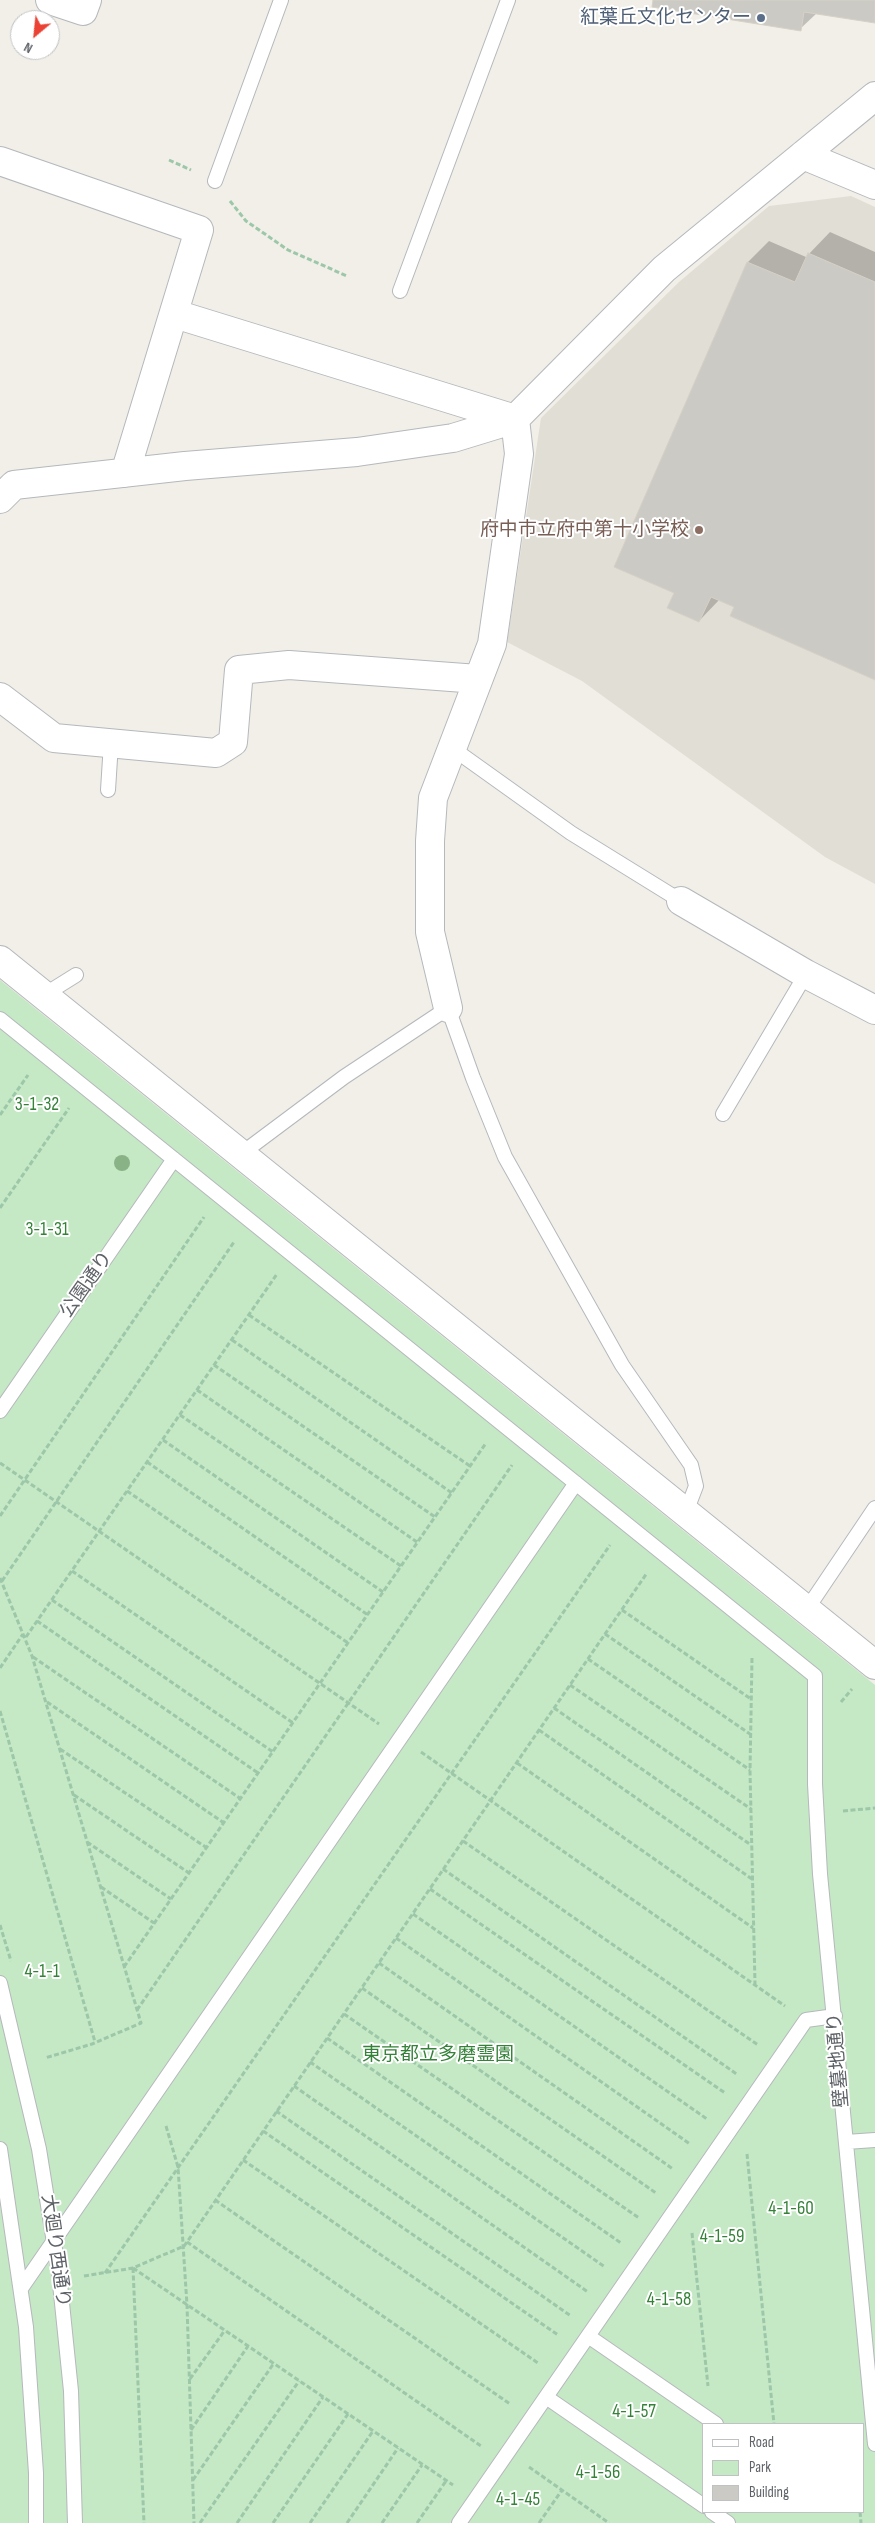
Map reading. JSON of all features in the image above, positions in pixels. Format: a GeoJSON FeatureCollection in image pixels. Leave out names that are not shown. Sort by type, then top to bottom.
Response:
{"type":"FeatureCollection","features":[{"type":"Feature","properties":{"kind":"street"},"geometry":{"type":"LineString","coordinates":[[50,0],[83,12],[87,0]]}},
{"type":"Feature","properties":{"kind":"street"},"geometry":{"type":"LineString","coordinates":[[0,499],[14,485],[367,450],[453,438],[515,419],[664,268],[875,96]]}},
{"type":"Feature","properties":{"kind":"street"},"geometry":{"type":"LineString","coordinates":[[803,155],[875,185]]}},
{"type":"Feature","properties":{"kind":"street"},"geometry":{"type":"LineString","coordinates":[[0,161],[199,230],[175,314],[125,473]]}},
{"type":"Feature","properties":{"kind":"street"},"geometry":{"type":"LineString","coordinates":[[175,314],[515,419]]}},
{"type":"Feature","properties":{"kind":"street"},"geometry":{"type":"LineString","coordinates":[[448,1008],[430,932],[430,850],[433,798],[492,644],[519,454],[515,419]]}},
{"type":"Feature","properties":{"kind":"street"},"geometry":{"type":"LineString","coordinates":[[0,697],[54,738],[216,752],[233,742],[239,670],[289,665],[478,679]]}},
{"type":"Feature","properties":{"kind":"street"},"geometry":{"type":"LineString","coordinates":[[681,901],[806,974],[875,1010]]}},
{"type":"Feature","properties":{"kind":"street"},"geometry":{"type":"LineString","coordinates":[[0,960],[874,1664]]}},
{"type":"Feature","properties":{"kind":"lane"},"geometry":{"type":"LineString","coordinates":[[215,181],[282,0]]}},
{"type":"Feature","properties":{"kind":"lane"},"geometry":{"type":"LineString","coordinates":[[400,291],[508,0]]}},
{"type":"Feature","properties":{"kind":"lane"},"geometry":{"type":"LineString","coordinates":[[108,790],[111,743]]}},
{"type":"Feature","properties":{"kind":"lane"},"geometry":{"type":"LineString","coordinates":[[452,748],[571,833],[681,901]]}},
{"type":"Feature","properties":{"kind":"lane"},"geometry":{"type":"LineString","coordinates":[[723,1114],[806,974]]}},
{"type":"Feature","properties":{"kind":"lane"},"geometry":{"type":"LineString","coordinates":[[44,995],[76,975]]}},
{"type":"Feature","properties":{"kind":"lane"},"geometry":{"type":"LineString","coordinates":[[241,1154],[344,1077],[448,1008],[472,1078],[505,1157],[622,1365],[692,1465],[696,1486],[686,1512]]}},
{"type":"Feature","properties":{"kind":"lane"},"geometry":{"type":"LineString","coordinates":[[0,1019],[576,1483],[22,2287]]}},
{"type":"Feature","properties":{"kind":"lane","name":"公園通り"},"geometry":{"type":"LineString","coordinates":[[0,1411],[174,1159]]}},
{"type":"Feature","properties":{"kind":"lane","name":"壁墓地通り"},"geometry":{"type":"LineString","coordinates":[[576,1483],[815,1676],[815,1784],[820,1874],[875,2444]]}},
{"type":"Feature","properties":{"kind":"lane"},"geometry":{"type":"LineString","coordinates":[[807,1610],[875,1508]]}},
{"type":"Feature","properties":{"kind":"lane","name":"大廻り西通り"},"geometry":{"type":"LineString","coordinates":[[0,1983],[21,2064],[39,2149],[54,2240],[71,2391],[75,2523]]}},
{"type":"Feature","properties":{"kind":"lane"},"geometry":{"type":"LineString","coordinates":[[459,2523],[806,2020],[834,2016]]}},
{"type":"Feature","properties":{"kind":"lane"},"geometry":{"type":"LineString","coordinates":[[846,2142],[875,2140]]}},
{"type":"Feature","properties":{"kind":"lane","name":"大廻り西通り"},"geometry":{"type":"LineString","coordinates":[[0,2149],[22,2287],[31,2380],[36,2523]]}},
{"type":"Feature","properties":{"kind":"lane"},"geometry":{"type":"LineString","coordinates":[[590,2334],[714,2423]]}},
{"type":"Feature","properties":{"kind":"lane"},"geometry":{"type":"LineString","coordinates":[[546,2397],[702,2505]]}},
{"type":"Feature","properties":{"kind":"lane"},"geometry":{"type":"LineString","coordinates":[[713,2513],[728,2523]]}},
{"type":"Feature","properties":{"kind":"path"},"geometry":{"type":"LineString","coordinates":[[169,160],[215,181],[246,221],[288,250],[347,276]]}},
{"type":"Feature","properties":{"kind":"path"},"geometry":{"type":"LineString","coordinates":[[0,1115],[30,1071]]}},
{"type":"Feature","properties":{"kind":"path"},"geometry":{"type":"LineString","coordinates":[[0,1208],[84,1086]]}},
{"type":"Feature","properties":{"kind":"path"},"geometry":{"type":"LineString","coordinates":[[0,1516],[208,1212]]}},
{"type":"Feature","properties":{"kind":"path"},"geometry":{"type":"LineString","coordinates":[[21,2064],[96,2042],[141,2023],[32,1656],[1,1580],[237,1236]]}},
{"type":"Feature","properties":{"kind":"path"},"geometry":{"type":"LineString","coordinates":[[26,1638],[280,1271]]}},
{"type":"Feature","properties":{"kind":"path"},"geometry":{"type":"LineString","coordinates":[[249,1315],[470,1466]]}},
{"type":"Feature","properties":{"kind":"path"},"geometry":{"type":"LineString","coordinates":[[232,1340],[452,1492]]}},
{"type":"Feature","properties":{"kind":"path"},"geometry":{"type":"LineString","coordinates":[[214,1365],[434,1517]]}},
{"type":"Feature","properties":{"kind":"path"},"geometry":{"type":"LineString","coordinates":[[197,1390],[417,1542]]}},
{"type":"Feature","properties":{"kind":"path"},"geometry":{"type":"LineString","coordinates":[[180,1415],[401,1566]]}},
{"type":"Feature","properties":{"kind":"path"},"geometry":{"type":"LineString","coordinates":[[124,1967],[489,1439]]}},
{"type":"Feature","properties":{"kind":"path"},"geometry":{"type":"LineString","coordinates":[[163,1440],[383,1592]]}},
{"type":"Feature","properties":{"kind":"path"},"geometry":{"type":"LineString","coordinates":[[137,2010],[515,1460]]}},
{"type":"Feature","properties":{"kind":"path"},"geometry":{"type":"LineString","coordinates":[[147,1462],[368,1615]]}},
{"type":"Feature","properties":{"kind":"path"},"geometry":{"type":"LineString","coordinates":[[0,1463],[385,1728]]}},
{"type":"Feature","properties":{"kind":"path"},"geometry":{"type":"LineString","coordinates":[[127,1491],[348,1643]]}},
{"type":"Feature","properties":{"kind":"path"},"geometry":{"type":"LineString","coordinates":[[104,2273],[615,1537]]}},
{"type":"Feature","properties":{"kind":"path"},"geometry":{"type":"LineString","coordinates":[[77,2278],[133,2268],[184,2246],[652,1566]]}},
{"type":"Feature","properties":{"kind":"path"},"geometry":{"type":"LineString","coordinates":[[72,1571],[293,1723]]}},
{"type":"Feature","properties":{"kind":"path"},"geometry":{"type":"LineString","coordinates":[[52,1600],[273,1752]]}},
{"type":"Feature","properties":{"kind":"path"},"geometry":{"type":"LineString","coordinates":[[622,1610],[751,1699]]}},
{"type":"Feature","properties":{"kind":"path"},"geometry":{"type":"LineString","coordinates":[[37,1621],[258,1773]]}},
{"type":"Feature","properties":{"kind":"path"},"geometry":{"type":"LineString","coordinates":[[0,1668],[24,1633]]}},
{"type":"Feature","properties":{"kind":"path"},"geometry":{"type":"LineString","coordinates":[[605,1634],[750,1735]]}},
{"type":"Feature","properties":{"kind":"path"},"geometry":{"type":"LineString","coordinates":[[32,1656],[241,1798]]}},
{"type":"Feature","properties":{"kind":"path"},"geometry":{"type":"LineString","coordinates":[[752,1656],[750,1771],[755,1985]]}},
{"type":"Feature","properties":{"kind":"path"},"geometry":{"type":"LineString","coordinates":[[588,1659],[750,1771]]}},
{"type":"Feature","properties":{"kind":"path"},"geometry":{"type":"LineString","coordinates":[[840,1703],[874,1664]]}},
{"type":"Feature","properties":{"kind":"path"},"geometry":{"type":"LineString","coordinates":[[570,1685],[751,1809]]}},
{"type":"Feature","properties":{"kind":"path"},"geometry":{"type":"LineString","coordinates":[[46,1702],[224,1823]]}},
{"type":"Feature","properties":{"kind":"path"},"geometry":{"type":"LineString","coordinates":[[554,1708],[752,1846]]}},
{"type":"Feature","properties":{"kind":"path"},"geometry":{"type":"LineString","coordinates":[[0,1710],[96,2042]]}},
{"type":"Feature","properties":{"kind":"path"},"geometry":{"type":"LineString","coordinates":[[539,1730],[753,1880]]}},
{"type":"Feature","properties":{"kind":"path"},"geometry":{"type":"LineString","coordinates":[[60,1748],[207,1848]]}},
{"type":"Feature","properties":{"kind":"path"},"geometry":{"type":"LineString","coordinates":[[416,1749],[806,2020]]}},
{"type":"Feature","properties":{"kind":"path"},"geometry":{"type":"LineString","coordinates":[[517,1762],[754,1929]]}},
{"type":"Feature","properties":{"kind":"path"},"geometry":{"type":"LineString","coordinates":[[73,1794],[189,1873]]}},
{"type":"Feature","properties":{"kind":"path"},"geometry":{"type":"LineString","coordinates":[[842,1802],[843,1820]]}},
{"type":"Feature","properties":{"kind":"path"},"geometry":{"type":"LineString","coordinates":[[842,1811],[875,1808]]}},
{"type":"Feature","properties":{"kind":"path"},"geometry":{"type":"LineString","coordinates":[[463,1841],[779,2060]]}},
{"type":"Feature","properties":{"kind":"path"},"geometry":{"type":"LineString","coordinates":[[87,1842],[171,1899]]}},
{"type":"Feature","properties":{"kind":"path"},"geometry":{"type":"LineString","coordinates":[[443,1869],[759,2089]]}},
{"type":"Feature","properties":{"kind":"path"},"geometry":{"type":"LineString","coordinates":[[100,1887],[154,1923]]}},
{"type":"Feature","properties":{"kind":"path"},"geometry":{"type":"LineString","coordinates":[[430,1889],[744,2110],[774,2423]]}},
{"type":"Feature","properties":{"kind":"path"},"geometry":{"type":"LineString","coordinates":[[412,1914],[728,2133]]}},
{"type":"Feature","properties":{"kind":"path"},"geometry":{"type":"LineString","coordinates":[[0,1925],[12,1966]]}},
{"type":"Feature","properties":{"kind":"path"},"geometry":{"type":"LineString","coordinates":[[396,1938],[711,2158]]}},
{"type":"Feature","properties":{"kind":"path"},"geometry":{"type":"LineString","coordinates":[[379,1963],[691,2188],[714,2423]]}},
{"type":"Feature","properties":{"kind":"path"},"geometry":{"type":"LineString","coordinates":[[362,1988],[677,2207]]}},
{"type":"Feature","properties":{"kind":"path"},"geometry":{"type":"LineString","coordinates":[[344,2014],[660,2233]]}},
{"type":"Feature","properties":{"kind":"path"},"geometry":{"type":"LineString","coordinates":[[327,2038],[642,2258]]}},
{"type":"Feature","properties":{"kind":"path"},"geometry":{"type":"LineString","coordinates":[[310,2062],[626,2282]]}},
{"type":"Feature","properties":{"kind":"path"},"geometry":{"type":"LineString","coordinates":[[294,2086],[609,2306]]}},
{"type":"Feature","properties":{"kind":"path"},"geometry":{"type":"LineString","coordinates":[[276,2111],[590,2334]]}},
{"type":"Feature","properties":{"kind":"path"},"geometry":{"type":"LineString","coordinates":[[163,2118],[178,2166],[187,2305],[194,2523]]}},
{"type":"Feature","properties":{"kind":"path"},"geometry":{"type":"LineString","coordinates":[[263,2131],[579,2349]]}},
{"type":"Feature","properties":{"kind":"path"},"geometry":{"type":"LineString","coordinates":[[243,2160],[559,2378]]}},
{"type":"Feature","properties":{"kind":"path"},"geometry":{"type":"LineString","coordinates":[[215,2200],[531,2419]]}},
{"type":"Feature","properties":{"kind":"path"},"geometry":{"type":"LineString","coordinates":[[187,2242],[505,2456],[562,2490],[609,2523]]}},
{"type":"Feature","properties":{"kind":"path"},"geometry":{"type":"LineString","coordinates":[[133,2268],[475,2500]]}},
{"type":"Feature","properties":{"kind":"path"},"geometry":{"type":"LineString","coordinates":[[133,2268],[144,2523]]}},
{"type":"Feature","properties":{"kind":"path"},"geometry":{"type":"LineString","coordinates":[[190,2380],[225,2330]]}},
{"type":"Feature","properties":{"kind":"path"},"geometry":{"type":"LineString","coordinates":[[191,2430],[248,2346]]}},
{"type":"Feature","properties":{"kind":"path"},"geometry":{"type":"LineString","coordinates":[[192,2481],[274,2363]]}},
{"type":"Feature","properties":{"kind":"path"},"geometry":{"type":"LineString","coordinates":[[200,2523],[298,2380]]}},
{"type":"Feature","properties":{"kind":"path"},"geometry":{"type":"LineString","coordinates":[[237,2523],[323,2397]]}},
{"type":"Feature","properties":{"kind":"path"},"geometry":{"type":"LineString","coordinates":[[273,2523],[348,2414]]}},
{"type":"Feature","properties":{"kind":"path"},"geometry":{"type":"LineString","coordinates":[[310,2523],[373,2431]]}},
{"type":"Feature","properties":{"kind":"path"},"geometry":{"type":"LineString","coordinates":[[347,2523],[398,2448]]}},
{"type":"Feature","properties":{"kind":"path"},"geometry":{"type":"LineString","coordinates":[[382,2523],[422,2465]]}},
{"type":"Feature","properties":{"kind":"path"},"geometry":{"type":"LineString","coordinates":[[417,2523],[446,2481]]}},
{"type":"Feature","properties":{"kind":"path"},"geometry":{"type":"LineString","coordinates":[[539,2523],[562,2490]]}},
{"type":"Feature","properties":{"kind":"shaded area","name":"府中市立府中第十小学校"},"geometry":{"type":"Polygon","coordinates":[[[851,196],[875,207],[875,884],[825,857],[582,681],[507,642],[541,418],[679,282],[769,206],[851,196]]]}},
{"type":"Feature","properties":{"kind":"green space","name":"東京都立多磨霊園"},"geometry":{"type":"Polygon","coordinates":[[[0,980],[875,1685],[875,2523],[0,2523],[0,980]]]}},
{"type":"Feature","properties":{"kind":"building","name":"紅葉丘文化センター"},"geometry":{"type":"Polygon","coordinates":[[[653,0],[875,0],[875,23],[804,12],[801,31],[652,7],[653,0]]]}},
{"type":"Feature","properties":{"kind":"building"},"geometry":{"type":"Polygon","coordinates":[[[808,253],[875,282],[875,680],[730,616],[734,607],[711,597],[699,622],[667,608],[674,593],[614,567],[747,262],[795,282],[808,253]]]}},
{"type":"Feature","properties":{"kind":"place","name":"紅葉丘文化センター"},"geometry":{"type":"Point","coordinates":[761,18]}},
{"type":"Feature","properties":{"kind":"place","name":"府中市立府中第十小学校"},"geometry":{"type":"Point","coordinates":[699,530]}},
{"type":"Feature","properties":{"kind":"park label","name":"3-1-32"},"geometry":{"type":"Point","coordinates":[37,1105]}},
{"type":"Feature","properties":{"kind":"park label","name":"3-1-31"},"geometry":{"type":"Point","coordinates":[47,1230]}},
{"type":"Feature","properties":{"kind":"park label","name":"4-1-1"},"geometry":{"type":"Point","coordinates":[42,1972]}},
{"type":"Feature","properties":{"kind":"park label","name":"4-1-60"},"geometry":{"type":"Point","coordinates":[791,2209]}},
{"type":"Feature","properties":{"kind":"park label","name":"4-1-59"},"geometry":{"type":"Point","coordinates":[722,2237]}},
{"type":"Feature","properties":{"kind":"park label","name":"4-1-58"},"geometry":{"type":"Point","coordinates":[669,2300]}},
{"type":"Feature","properties":{"kind":"park label","name":"4-1-57"},"geometry":{"type":"Point","coordinates":[634,2412]}},
{"type":"Feature","properties":{"kind":"park label","name":"4-1-56"},"geometry":{"type":"Point","coordinates":[598,2473]}},
{"type":"Feature","properties":{"kind":"park label","name":"4-1-45"},"geometry":{"type":"Point","coordinates":[518,2500]}}]}
